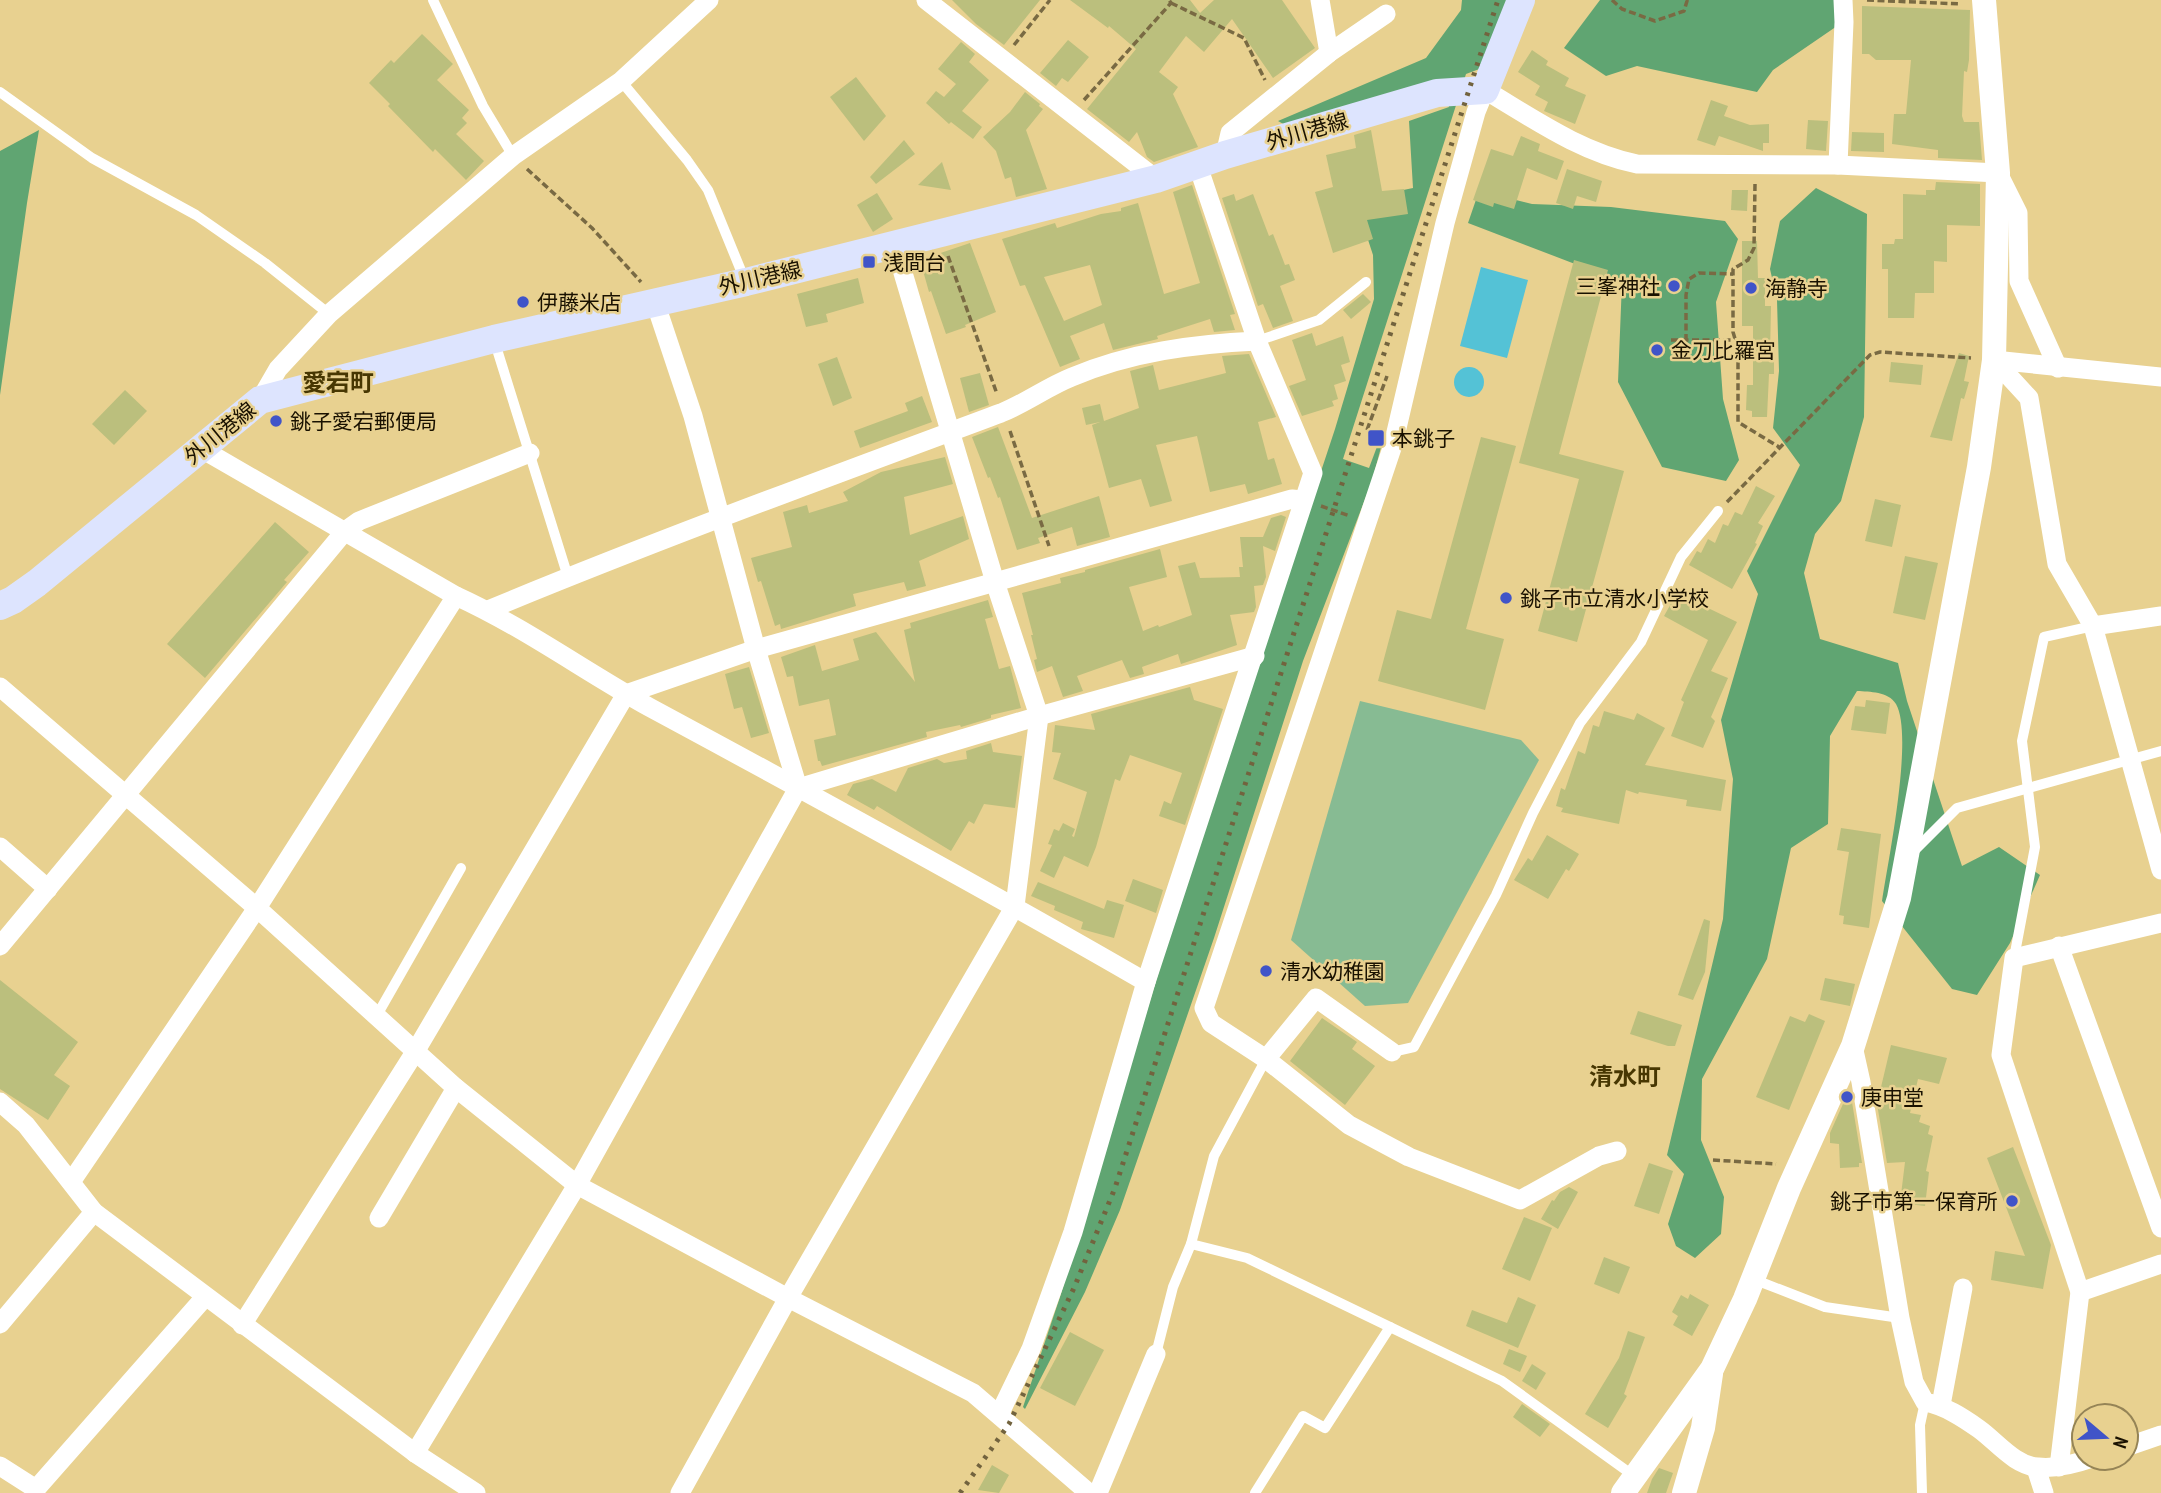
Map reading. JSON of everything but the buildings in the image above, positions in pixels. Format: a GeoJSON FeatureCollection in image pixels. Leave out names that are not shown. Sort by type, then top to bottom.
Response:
{"type":"FeatureCollection","features":[{"type":"Feature","properties":{"kind":"main road"},"geometry":{"type":"LineString","coordinates":[[1485,90],[1521,0]]}},
{"type":"Feature","properties":{"kind":"main road","name":"外川港線"},"geometry":{"type":"LineString","coordinates":[[0,606],[37,583],[260,400],[494,339],[895,246],[1156,179],[1225,155],[1437,93],[1485,90]]}},
{"type":"Feature","properties":{"kind":"street"},"geometry":{"type":"LineString","coordinates":[[260,400],[278,369],[330,314],[513,156],[621,81],[709,0]]}},
{"type":"Feature","properties":{"kind":"street"},"geometry":{"type":"LineString","coordinates":[[926,0],[1156,179]]}},
{"type":"Feature","properties":{"kind":"street"},"geometry":{"type":"LineString","coordinates":[[1320,0],[1329,53]]}},
{"type":"Feature","properties":{"kind":"street"},"geometry":{"type":"LineString","coordinates":[[1838,165],[1843,0]]}},
{"type":"Feature","properties":{"kind":"street"},"geometry":{"type":"LineString","coordinates":[[1629,1484],[1712,1369],[1853,1046],[1899,898],[1979,467],[1994,360],[1998,173],[1984,3]]}},
{"type":"Feature","properties":{"kind":"street"},"geometry":{"type":"LineString","coordinates":[[1225,155],[1230,133],[1329,53],[1386,14]]}},
{"type":"Feature","properties":{"kind":"street"},"geometry":{"type":"LineString","coordinates":[[1618,1151],[1599,1156],[1520,1200],[1409,1157],[1349,1125],[1266,1059],[1211,1023],[1204,1008],[1393,445],[1445,223],[1476,112],[1485,90],[1578,145],[1612,159],[1636,164],[1838,165],[1998,173]]}},
{"type":"Feature","properties":{"kind":"street"},"geometry":{"type":"LineString","coordinates":[[999,1415],[1031,1349],[1052,1296],[1146,982],[1313,473],[1257,341],[1198,166]]}},
{"type":"Feature","properties":{"kind":"street"},"geometry":{"type":"LineString","coordinates":[[1998,173],[2018,213],[2019,281],[2058,368]]}},
{"type":"Feature","properties":{"kind":"street"},"geometry":{"type":"LineString","coordinates":[[680,1493],[788,1298],[1015,906],[1039,716],[948,430],[895,246]]}},
{"type":"Feature","properties":{"kind":"street"},"geometry":{"type":"LineString","coordinates":[[654,302],[693,416],[756,649],[798,788]]}},
{"type":"Feature","properties":{"kind":"street"},"geometry":{"type":"LineString","coordinates":[[488,610],[948,430],[1004,411],[1071,377],[1129,357],[1202,344],[1257,341]]}},
{"type":"Feature","properties":{"kind":"street"},"geometry":{"type":"LineString","coordinates":[[1994,360],[2161,377]]}},
{"type":"Feature","properties":{"kind":"street"},"geometry":{"type":"LineString","coordinates":[[1994,360],[2029,398],[2057,564],[2093,625],[2161,870]]}},
{"type":"Feature","properties":{"kind":"street"},"geometry":{"type":"LineString","coordinates":[[200,448],[456,596],[488,610],[626,694],[1015,906],[1146,982]]}},
{"type":"Feature","properties":{"kind":"street"},"geometry":{"type":"LineString","coordinates":[[0,946],[345,531],[359,521],[530,453]]}},
{"type":"Feature","properties":{"kind":"street"},"geometry":{"type":"LineString","coordinates":[[242,1325],[415,1052],[626,694],[756,649],[1292,499],[1303,500]]}},
{"type":"Feature","properties":{"kind":"street"},"geometry":{"type":"LineString","coordinates":[[71,1182],[257,908],[456,596]]}},
{"type":"Feature","properties":{"kind":"street"},"geometry":{"type":"LineString","coordinates":[[2093,625],[2161,616]]}},
{"type":"Feature","properties":{"kind":"street"},"geometry":{"type":"LineString","coordinates":[[415,1453],[577,1185],[798,788],[1039,716],[1255,656]]}},
{"type":"Feature","properties":{"kind":"street"},"geometry":{"type":"LineString","coordinates":[[0,687],[257,908],[456,1088],[577,1185],[973,1393],[1088,1493]]}},
{"type":"Feature","properties":{"kind":"street"},"geometry":{"type":"LineString","coordinates":[[0,847],[48,889]]}},
{"type":"Feature","properties":{"kind":"street"},"geometry":{"type":"LineString","coordinates":[[2059,1467],[2080,1292],[2001,1055],[2014,958],[2161,923]]}},
{"type":"Feature","properties":{"kind":"street"},"geometry":{"type":"LineString","coordinates":[[2060,946],[2161,1228]]}},
{"type":"Feature","properties":{"kind":"street"},"geometry":{"type":"LineString","coordinates":[[1266,1059],[1316,998],[1392,1052]]}},
{"type":"Feature","properties":{"kind":"street"},"geometry":{"type":"LineString","coordinates":[[1853,1046],[1900,1318],[1914,1382],[1933,1404],[1980,1430],[2015,1458],[2036,1468],[2070,1464]]}},
{"type":"Feature","properties":{"kind":"street"},"geometry":{"type":"LineString","coordinates":[[379,1218],[456,1088]]}},
{"type":"Feature","properties":{"kind":"street"},"geometry":{"type":"LineString","coordinates":[[0,1102],[26,1125],[93,1212],[415,1453],[476,1493]]}},
{"type":"Feature","properties":{"kind":"street"},"geometry":{"type":"LineString","coordinates":[[0,1324],[93,1212]]}},
{"type":"Feature","properties":{"kind":"street"},"geometry":{"type":"LineString","coordinates":[[2080,1292],[2161,1264]]}},
{"type":"Feature","properties":{"kind":"street"},"geometry":{"type":"LineString","coordinates":[[1933,1404],[1963,1288]]}},
{"type":"Feature","properties":{"kind":"street"},"geometry":{"type":"LineString","coordinates":[[0,1466],[36,1489],[205,1297]]}},
{"type":"Feature","properties":{"kind":"street"},"geometry":{"type":"LineString","coordinates":[[1098,1493],[1156,1354]]}},
{"type":"Feature","properties":{"kind":"street"},"geometry":{"type":"LineString","coordinates":[[1684,1493],[1703,1428],[1712,1369]]}},
{"type":"Feature","properties":{"kind":"street"},"geometry":{"type":"LineString","coordinates":[[2140,1442],[2161,1435]]}},
{"type":"Feature","properties":{"kind":"street"},"geometry":{"type":"LineString","coordinates":[[2036,1468],[2044,1493]]}},
{"type":"Feature","properties":{"kind":"lane"},"geometry":{"type":"LineString","coordinates":[[433,0],[483,106],[513,156]]}},
{"type":"Feature","properties":{"kind":"lane"},"geometry":{"type":"LineString","coordinates":[[621,81],[687,160],[708,190],[746,282]]}},
{"type":"Feature","properties":{"kind":"lane"},"geometry":{"type":"LineString","coordinates":[[0,92],[92,158],[196,215],[265,263],[330,314]]}},
{"type":"Feature","properties":{"kind":"lane"},"geometry":{"type":"LineString","coordinates":[[1257,341],[1319,320],[1366,282]]}},
{"type":"Feature","properties":{"kind":"lane"},"geometry":{"type":"LineString","coordinates":[[494,339],[568,577]]}},
{"type":"Feature","properties":{"kind":"lane"},"geometry":{"type":"LineString","coordinates":[[1392,1052],[1414,1047],[1496,895],[1533,813],[1580,723],[1641,642],[1681,557],[1718,511]]}},
{"type":"Feature","properties":{"kind":"lane"},"geometry":{"type":"LineString","coordinates":[[2014,958],[2035,847],[2022,741],[2044,637],[2093,625]]}},
{"type":"Feature","properties":{"kind":"lane"},"geometry":{"type":"LineString","coordinates":[[1906,859],[1957,808],[2161,751]]}},
{"type":"Feature","properties":{"kind":"lane"},"geometry":{"type":"LineString","coordinates":[[376,1017],[461,868]]}},
{"type":"Feature","properties":{"kind":"lane"},"geometry":{"type":"LineString","coordinates":[[1156,1354],[1173,1287],[1191,1244],[1214,1156],[1266,1059]]}},
{"type":"Feature","properties":{"kind":"lane"},"geometry":{"type":"LineString","coordinates":[[1191,1244],[1247,1258],[1502,1381],[1629,1484]]}},
{"type":"Feature","properties":{"kind":"lane"},"geometry":{"type":"LineString","coordinates":[[1753,1279],[1825,1307],[1900,1318]]}},
{"type":"Feature","properties":{"kind":"lane"},"geometry":{"type":"LineString","coordinates":[[1255,1493],[1303,1416],[1325,1428],[1390,1327]]}},
{"type":"Feature","properties":{"kind":"lane"},"geometry":{"type":"LineString","coordinates":[[1922,1493],[1920,1425],[1933,1404]]}},
{"type":"Feature","properties":{"kind":"path"},"geometry":{"type":"LineString","coordinates":[[1002,60],[1049,0]]}},
{"type":"Feature","properties":{"kind":"path"},"geometry":{"type":"LineString","coordinates":[[1612,0],[1622,9],[1655,21],[1684,11],[1687,1],[1684,0]]}},
{"type":"Feature","properties":{"kind":"path"},"geometry":{"type":"LineString","coordinates":[[1867,0],[1984,3]]}},
{"type":"Feature","properties":{"kind":"path"},"geometry":{"type":"LineString","coordinates":[[1071,114],[1170,1],[1244,38],[1274,98]]}},
{"type":"Feature","properties":{"kind":"path"},"geometry":{"type":"LineString","coordinates":[[513,156],[592,228],[647,289],[654,302]]}},
{"type":"Feature","properties":{"kind":"path"},"geometry":{"type":"LineString","coordinates":[[1755,165],[1754,248],[1748,260],[1733,269],[1733,332],[1738,349],[1738,422],[1780,448]]}},
{"type":"Feature","properties":{"kind":"path"},"geometry":{"type":"LineString","coordinates":[[1686,341],[1686,295],[1689,279],[1699,274],[1733,274]]}},
{"type":"Feature","properties":{"kind":"path"},"geometry":{"type":"LineString","coordinates":[[1671,340],[1735,341]]}},
{"type":"Feature","properties":{"kind":"path"},"geometry":{"type":"LineString","coordinates":[[1718,511],[1870,355],[1880,352],[1994,360]]}},
{"type":"Feature","properties":{"kind":"path"},"geometry":{"type":"LineString","coordinates":[[1322,507],[1369,522]]}},
{"type":"Feature","properties":{"kind":"path"},"geometry":{"type":"LineString","coordinates":[[1713,1160],[1782,1164]]}},
{"type":"Feature","properties":{"kind":"green space"},"geometry":{"type":"Polygon","coordinates":[[[1462,0],[1507,0],[1482,68],[1466,74],[1343,459],[1369,468],[1381,436],[1384,436],[1372,481],[1303,661],[1214,938],[1120,1210],[1085,1292],[1025,1409],[1023,1407],[1060,1297],[1197,846],[1335,429],[1374,299],[1373,255],[1355,200],[1413,188],[1409,121],[1449,107],[1442,82],[1294,130],[1278,121],[1426,58],[1461,10],[1462,0]]]}},
{"type":"Feature","properties":{"kind":"green space"},"geometry":{"type":"Polygon","coordinates":[[[1600,0],[1839,0],[1840,24],[1773,70],[1757,92],[1637,66],[1606,76],[1564,48],[1600,0]]]}},
{"type":"Feature","properties":{"kind":"green space"},"geometry":{"type":"Polygon","coordinates":[[[39,130],[27,203],[0,395],[0,151],[39,130]]]}},
{"type":"Feature","properties":{"kind":"green space"},"geometry":{"type":"Polygon","coordinates":[[[1816,188],[1867,214],[1864,417],[1841,501],[1815,534],[1804,573],[1820,639],[1898,663],[1907,701],[1962,866],[1999,847],[2040,875],[2010,943],[1977,995],[1952,989],[1882,901],[1898,800],[1901,720],[1893,700],[1878,693],[1857,691],[1830,736],[1828,824],[1791,848],[1767,959],[1702,1079],[1701,1140],[1724,1197],[1721,1234],[1695,1258],[1676,1246],[1668,1224],[1684,1174],[1667,1155],[1723,919],[1733,779],[1721,720],[1758,594],[1747,571],[1800,465],[1773,428],[1779,371],[1777,300],[1770,269],[1780,221],[1816,188]]]}},
{"type":"Feature","properties":{"kind":"green space"},"geometry":{"type":"Polygon","coordinates":[[[1479,191],[1532,204],[1611,207],[1725,221],[1738,239],[1716,302],[1723,399],[1739,460],[1726,481],[1662,467],[1618,382],[1622,282],[1468,223],[1479,191]]]}},
{"type":"Feature","properties":{"kind":"green space"},"geometry":{"type":"Polygon","coordinates":[[[1360,701],[1521,740],[1539,760],[1408,1003],[1365,1006],[1291,940],[1360,701]]]}},
{"type":"Feature","properties":{"kind":"water"},"geometry":{"type":"Polygon","coordinates":[[[1481,267],[1528,280],[1507,358],[1460,346],[1481,267]]]}},
{"type":"Feature","properties":{"kind":"water"},"geometry":{"type":"Polygon","coordinates":[[[1469,367],[1475,368],[1483,376],[1483,388],[1475,396],[1469,397],[1463,396],[1455,388],[1454,382],[1455,376],[1463,368],[1469,367]]]}},
{"type":"Feature","properties":{"kind":"railway"},"geometry":{"type":"LineString","coordinates":[[960,1493],[1009,1424],[1074,1288],[1115,1188],[1498,0]]}},
{"type":"Feature","properties":{"kind":"place","name":"浅間台"},"geometry":{"type":"Point","coordinates":[869,262]}},
{"type":"Feature","properties":{"kind":"place","name":"三峯神社"},"geometry":{"type":"Point","coordinates":[1674,286]}},
{"type":"Feature","properties":{"kind":"place","name":"海静寺"},"geometry":{"type":"Point","coordinates":[1751,288]}},
{"type":"Feature","properties":{"kind":"place","name":"伊藤米店"},"geometry":{"type":"Point","coordinates":[523,302]}},
{"type":"Feature","properties":{"kind":"place","name":"金刀比羅宮"},"geometry":{"type":"Point","coordinates":[1657,350]}},
{"type":"Feature","properties":{"kind":"place","name":"銚子愛宕郵便局"},"geometry":{"type":"Point","coordinates":[276,421]}},
{"type":"Feature","properties":{"kind":"place","name":"本銚子"},"geometry":{"type":"Point","coordinates":[1376,438]}},
{"type":"Feature","properties":{"kind":"place","name":"銚子市立清水小学校"},"geometry":{"type":"Point","coordinates":[1506,598]}},
{"type":"Feature","properties":{"kind":"place","name":"清水幼稚園"},"geometry":{"type":"Point","coordinates":[1266,971]}},
{"type":"Feature","properties":{"kind":"place","name":"庚申堂"},"geometry":{"type":"Point","coordinates":[1847,1097]}},
{"type":"Feature","properties":{"kind":"place","name":"銚子市第一保育所"},"geometry":{"type":"Point","coordinates":[2012,1201]}},
{"type":"Feature","properties":{"kind":"district","name":"愛宕町"},"geometry":{"type":"Point","coordinates":[338,382]}},
{"type":"Feature","properties":{"kind":"district","name":"清水町"},"geometry":{"type":"Point","coordinates":[1625,1076]}}]}
